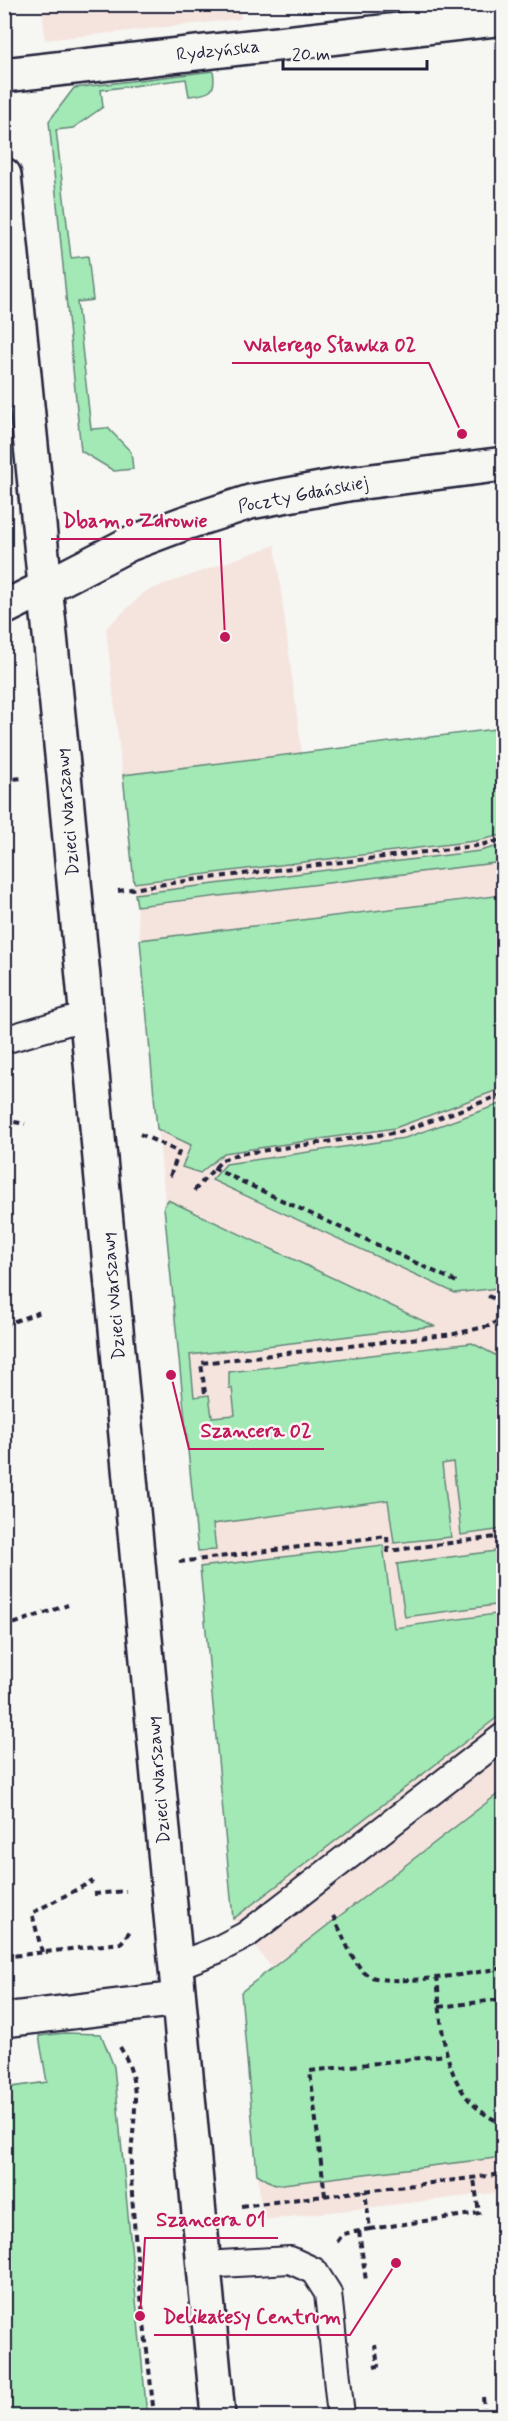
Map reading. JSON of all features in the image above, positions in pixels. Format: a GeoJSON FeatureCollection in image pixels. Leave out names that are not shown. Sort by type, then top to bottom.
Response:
{"type":"FeatureCollection","features":[{"type":"Feature","properties":{"kind":"street","name":"Rydzyńska"},"geometry":{"type":"LineString","coordinates":[[4,75],[504,18]]}},
{"type":"Feature","properties":{"kind":"street","name":"Dzieci Warszawy"},"geometry":{"type":"LineString","coordinates":[[4,175],[87,1016],[218,2416]]}},
{"type":"Feature","properties":{"kind":"street","name":"Poczty Gdańskiej"},"geometry":{"type":"LineString","coordinates":[[4,608],[129,544],[250,502],[348,484],[504,464]]}},
{"type":"Feature","properties":{"kind":"street"},"geometry":{"type":"LineString","coordinates":[[4,2020],[178,1999]]}},
{"type":"Feature","properties":{"kind":"lane"},"geometry":{"type":"LineString","coordinates":[[4,1040],[87,1016]]}},
{"type":"Feature","properties":{"kind":"lane"},"geometry":{"type":"LineString","coordinates":[[176,1966],[217,1950],[246,1935],[504,1736]]}},
{"type":"Feature","properties":{"kind":"lane"},"geometry":{"type":"LineString","coordinates":[[204,2265],[290,2260],[314,2271],[328,2293],[341,2416]]}},
{"type":"Feature","properties":{"kind":"path"},"geometry":{"type":"LineString","coordinates":[[4,780],[27,778]]}},
{"type":"Feature","properties":{"kind":"path"},"geometry":{"type":"LineString","coordinates":[[115,892],[192,880],[474,846],[504,840]]}},
{"type":"Feature","properties":{"kind":"path"},"geometry":{"type":"LineString","coordinates":[[194,1191],[222,1160],[238,1154],[400,1132],[504,1094]]}},
{"type":"Feature","properties":{"kind":"path"},"geometry":{"type":"LineString","coordinates":[[4,1120],[25,1124]]}},
{"type":"Feature","properties":{"kind":"path"},"geometry":{"type":"LineString","coordinates":[[140,1134],[179,1152],[169,1179]]}},
{"type":"Feature","properties":{"kind":"path"},"geometry":{"type":"LineString","coordinates":[[213,1168],[459,1283]]}},
{"type":"Feature","properties":{"kind":"path"},"geometry":{"type":"LineString","coordinates":[[488,1296],[504,1303]]}},
{"type":"Feature","properties":{"kind":"path"},"geometry":{"type":"LineString","coordinates":[[4,1325],[40,1312]]}},
{"type":"Feature","properties":{"kind":"path"},"geometry":{"type":"LineString","coordinates":[[205,1393],[201,1363],[454,1334],[489,1326],[504,1317]]}},
{"type":"Feature","properties":{"kind":"path"},"geometry":{"type":"LineString","coordinates":[[178,1562],[387,1536],[388,1551],[504,1536]]}},
{"type":"Feature","properties":{"kind":"path"},"geometry":{"type":"LineString","coordinates":[[4,1627],[68,1605]]}},
{"type":"Feature","properties":{"kind":"path"},"geometry":{"type":"LineString","coordinates":[[42,1952],[32,1913],[93,1881]]}},
{"type":"Feature","properties":{"kind":"path"},"geometry":{"type":"LineString","coordinates":[[94,1894],[126,1891],[127,1901]]}},
{"type":"Feature","properties":{"kind":"path"},"geometry":{"type":"LineString","coordinates":[[335,1920],[358,1965],[367,1975],[396,1982],[504,1968]]}},
{"type":"Feature","properties":{"kind":"path"},"geometry":{"type":"LineString","coordinates":[[4,1957],[121,1942],[130,1931],[129,1921]]}},
{"type":"Feature","properties":{"kind":"path"},"geometry":{"type":"LineString","coordinates":[[437,1976],[445,2055],[464,2096],[491,2120],[504,2124]]}},
{"type":"Feature","properties":{"kind":"path"},"geometry":{"type":"LineString","coordinates":[[440,2007],[504,1999]]}},
{"type":"Feature","properties":{"kind":"path"},"geometry":{"type":"LineString","coordinates":[[117,2041],[131,2064],[136,2087],[131,2174],[154,2416]]}},
{"type":"Feature","properties":{"kind":"path"},"geometry":{"type":"LineString","coordinates":[[325,2196],[310,2071],[445,2055]]}},
{"type":"Feature","properties":{"kind":"path"},"geometry":{"type":"LineString","coordinates":[[240,2206],[504,2174]]}},
{"type":"Feature","properties":{"kind":"path"},"geometry":{"type":"LineString","coordinates":[[314,2271],[343,2234],[479,2213],[474,2179]]}},
{"type":"Feature","properties":{"kind":"path"},"geometry":{"type":"LineString","coordinates":[[365,2191],[370,2229]]}},
{"type":"Feature","properties":{"kind":"path"},"geometry":{"type":"LineString","coordinates":[[483,2397],[485,2416]]}},
{"type":"Feature","properties":{"kind":"shaded area"},"geometry":{"type":"Polygon","coordinates":[[[42,5],[239,5],[241,19],[45,40],[42,5]]]}},
{"type":"Feature","properties":{"kind":"shaded area"},"geometry":{"type":"Polygon","coordinates":[[[275,545],[302,754],[503,728],[503,2192],[262,2220],[241,1992],[272,1968],[233,1919],[139,928],[106,628],[146,591],[275,545]]]}},
{"type":"Feature","properties":{"kind":"green space"},"geometry":{"type":"Polygon","coordinates":[[[213,71],[214,84],[210,91],[202,94],[189,96],[186,79],[101,90],[103,107],[73,128],[56,130],[71,258],[88,256],[93,300],[77,302],[91,429],[108,428],[131,452],[133,469],[114,471],[81,451],[49,121],[74,88],[213,71]]]}},
{"type":"Feature","properties":{"kind":"green space"},"geometry":{"type":"Polygon","coordinates":[[[503,728],[503,835],[475,841],[134,883],[123,775],[503,728]]]}},
{"type":"Feature","properties":{"kind":"green space"},"geometry":{"type":"Polygon","coordinates":[[[503,845],[503,862],[137,906],[135,894],[480,851],[503,845]]]}},
{"type":"Feature","properties":{"kind":"green space"},"geometry":{"type":"Polygon","coordinates":[[[503,895],[503,1088],[395,1128],[224,1153],[200,1173],[182,1167],[191,1145],[157,1129],[140,940],[503,895]]]}},
{"type":"Feature","properties":{"kind":"green space"},"geometry":{"type":"Polygon","coordinates":[[[503,1103],[503,1291],[498,1288],[455,1293],[212,1180],[226,1164],[405,1138],[503,1103]]]}},
{"type":"Feature","properties":{"kind":"green space"},"geometry":{"type":"Polygon","coordinates":[[[168,1200],[434,1326],[190,1355],[194,1397],[209,1395],[212,1417],[235,1415],[232,1388],[229,1388],[229,1372],[472,1343],[503,1359],[503,1529],[461,1535],[453,1462],[442,1464],[451,1537],[394,1543],[388,1500],[213,1524],[216,1550],[198,1551],[164,1207],[168,1200]]]}},
{"type":"Feature","properties":{"kind":"green space"},"geometry":{"type":"Polygon","coordinates":[[[383,1545],[394,1628],[503,1613],[503,1713],[233,1919],[200,1567],[383,1545]]]}},
{"type":"Feature","properties":{"kind":"green space"},"geometry":{"type":"Polygon","coordinates":[[[503,1550],[503,1604],[405,1617],[397,1564],[503,1550]]]}},
{"type":"Feature","properties":{"kind":"green space"},"geometry":{"type":"Polygon","coordinates":[[[503,1790],[503,2157],[275,2185],[257,2174],[241,1992],[503,1790]]]}},
{"type":"Feature","properties":{"kind":"green space"},"geometry":{"type":"Polygon","coordinates":[[[64,2033],[101,2034],[114,2067],[147,2416],[5,2416],[5,2088],[47,2082],[39,2036],[64,2033]]]}},
{"type":"Feature","properties":{"kind":"place","name":"Walerego Sławka 02"},"geometry":{"type":"Point","coordinates":[462,434]}},
{"type":"Feature","properties":{"kind":"place","name":"Dbam o Zdrowie"},"geometry":{"type":"Point","coordinates":[225,637]}},
{"type":"Feature","properties":{"kind":"place","name":"Szancera 02"},"geometry":{"type":"Point","coordinates":[171,1375]}},
{"type":"Feature","properties":{"kind":"place","name":"Delikatesy Centrum"},"geometry":{"type":"Point","coordinates":[396,2263]}},
{"type":"Feature","properties":{"kind":"place","name":"Szancera 01"},"geometry":{"type":"Point","coordinates":[140,2316]}}]}
